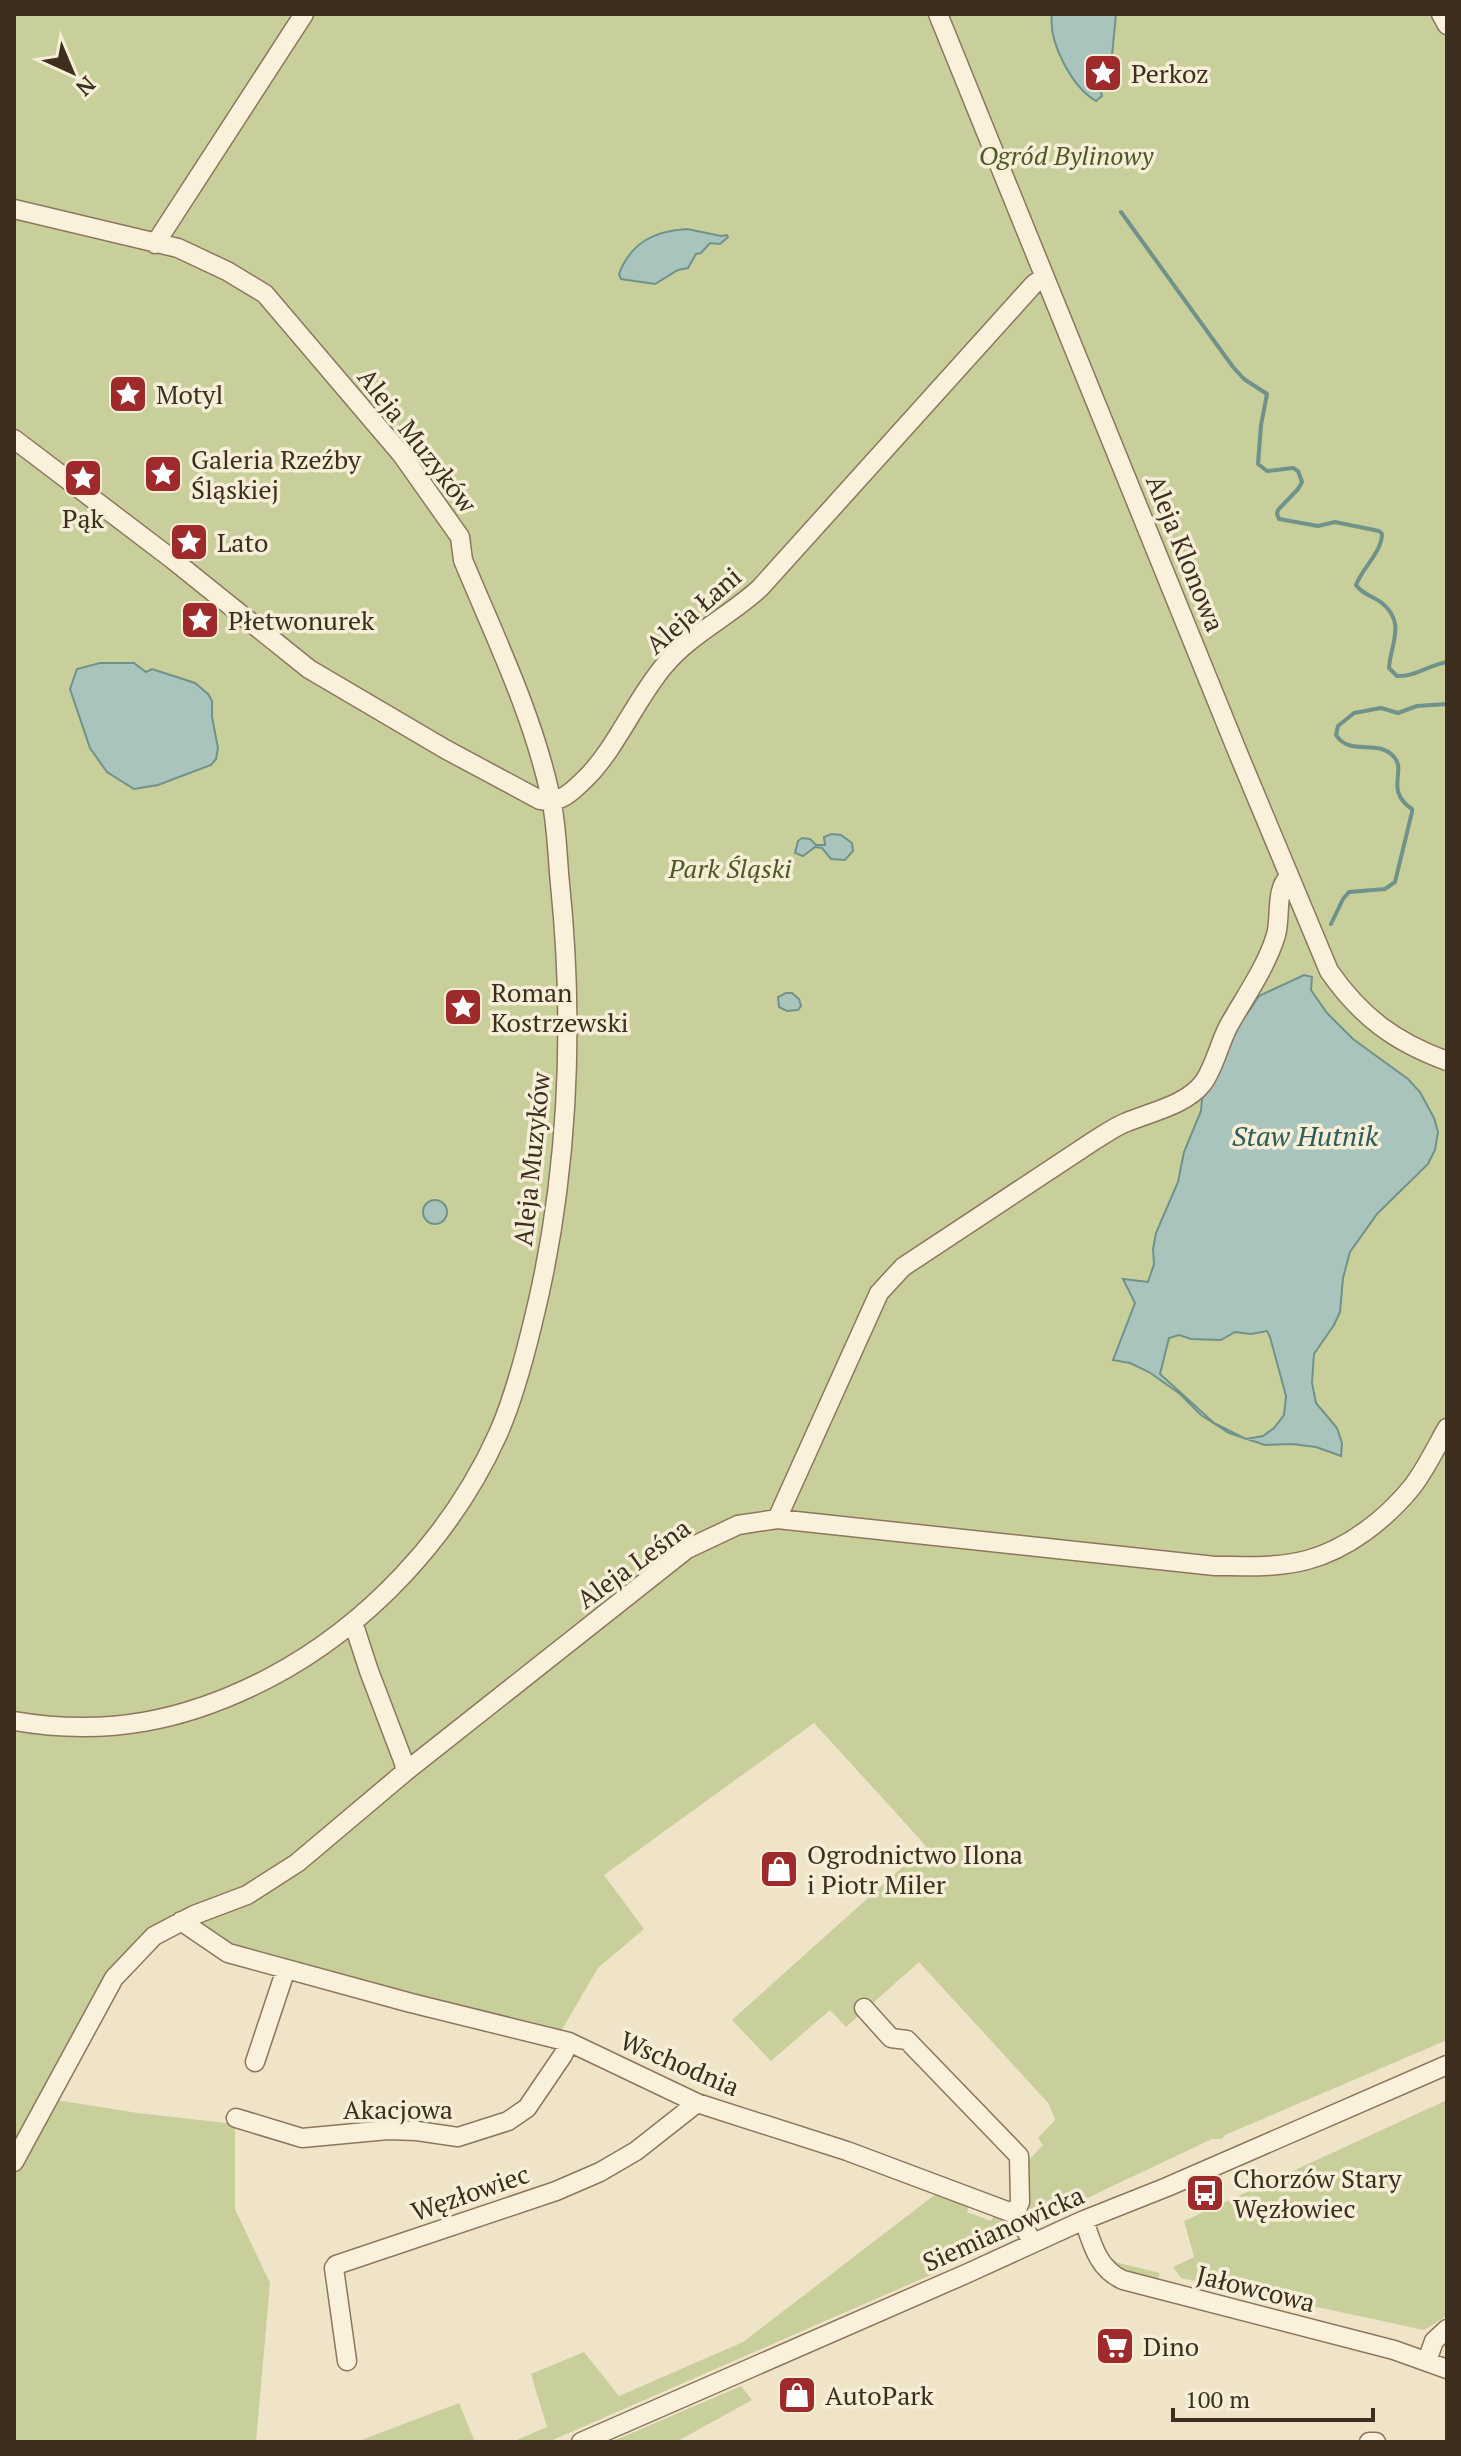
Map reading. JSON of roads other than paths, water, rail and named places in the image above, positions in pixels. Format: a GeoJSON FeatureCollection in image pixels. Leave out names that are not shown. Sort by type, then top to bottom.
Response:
{"type":"FeatureCollection","features":[{"type":"Feature","properties":{"kind":"street"},"geometry":{"type":"LineString","coordinates":[[155,244],[304,14]]}},
{"type":"Feature","properties":{"kind":"street","name":"Aleja Klonowa"},"geometry":{"type":"LineString","coordinates":[[938,14],[1323,958],[1340,986],[1384,1031],[1403,1043],[1447,1061]]}},
{"type":"Feature","properties":{"kind":"street"},"geometry":{"type":"LineString","coordinates":[[1441,14],[1447,25]]}},
{"type":"Feature","properties":{"kind":"street","name":"Aleja Muzyków"},"geometry":{"type":"LineString","coordinates":[[14,209],[178,248],[227,271],[265,294],[402,455],[460,537],[463,560],[520,698],[552,802],[567,958],[568,1046],[562,1141],[547,1261],[511,1400],[474,1479],[411,1566],[353,1622],[318,1648],[238,1694],[144,1723],[89,1728],[14,1721]]}},
{"type":"Feature","properties":{"kind":"street","name":"Aleja Łani"},"geometry":{"type":"LineString","coordinates":[[552,802],[561,799],[589,775],[630,712],[671,658],[760,588],[1034,284],[1044,277]]}},
{"type":"Feature","properties":{"kind":"street"},"geometry":{"type":"LineString","coordinates":[[14,439],[325,678],[445,749],[540,800],[552,802]]}},
{"type":"Feature","properties":{"kind":"street"},"geometry":{"type":"LineString","coordinates":[[777,1519],[879,1293],[903,1267],[1095,1140],[1124,1123],[1188,1097],[1203,1083],[1227,1029],[1275,938],[1281,890],[1289,877]]}},
{"type":"Feature","properties":{"kind":"street","name":"Aleja Leśna"},"geometry":{"type":"LineString","coordinates":[[14,2162],[114,1978],[154,1936],[181,1921],[247,1895],[297,1863],[405,1772],[687,1549],[738,1525],[777,1519],[1215,1566],[1295,1562],[1344,1545],[1384,1518],[1414,1485],[1447,1428]]}},
{"type":"Feature","properties":{"kind":"street"},"geometry":{"type":"LineString","coordinates":[[353,1622],[405,1772]]}},
{"type":"Feature","properties":{"kind":"street","name":"Wschodnia"},"geometry":{"type":"LineString","coordinates":[[181,1921],[228,1953],[569,2042],[697,2103],[847,2151],[1015,2214]]}},
{"type":"Feature","properties":{"kind":"street"},"geometry":{"type":"LineString","coordinates":[[255,2062],[286,1969]]}},
{"type":"Feature","properties":{"kind":"street"},"geometry":{"type":"LineString","coordinates":[[864,2008],[891,2038],[907,2040],[1019,2156],[1020,2202],[1015,2214],[1033,2242]]}},
{"type":"Feature","properties":{"kind":"street","name":"Akacjowa"},"geometry":{"type":"LineString","coordinates":[[236,2118],[302,2138],[388,2130],[458,2137],[508,2121],[527,2108],[569,2042]]}},
{"type":"Feature","properties":{"kind":"street","name":"Siemianowicka"},"geometry":{"type":"LineString","coordinates":[[581,2442],[1033,2242],[1178,2183],[1447,2065]]}},
{"type":"Feature","properties":{"kind":"street","name":"Węzłowiec"},"geometry":{"type":"LineString","coordinates":[[347,2361],[336,2265],[556,2191],[600,2172],[636,2151],[697,2103]]}},
{"type":"Feature","properties":{"kind":"street","name":"Jałowcowa"},"geometry":{"type":"LineString","coordinates":[[1084,2220],[1103,2266],[1123,2280],[1357,2340],[1447,2369]]}},
{"type":"Feature","properties":{"kind":"street"},"geometry":{"type":"LineString","coordinates":[[1427,2361],[1434,2341],[1447,2329]]}},
{"type":"Feature","properties":{"kind":"street"},"geometry":{"type":"LineString","coordinates":[[1369,2442],[1376,2442]]}},
{"type":"Feature","properties":{"kind":"water","name":"Perkoz"},"geometry":{"type":"Polygon","coordinates":[[[1052,14],[1116,14],[1111,66],[1100,73],[1102,96],[1096,101],[1070,75],[1054,37],[1052,14]]]}},
{"type":"Feature","properties":{"kind":"water"},"geometry":{"type":"Polygon","coordinates":[[[687,229],[728,237],[720,244],[710,243],[696,254],[688,268],[678,270],[655,284],[621,279],[619,274],[624,263],[637,246],[665,232],[687,229]]]}},
{"type":"Feature","properties":{"kind":"water"},"geometry":{"type":"Polygon","coordinates":[[[100,663],[134,663],[146,672],[152,669],[195,683],[208,694],[212,701],[218,748],[211,765],[158,785],[134,789],[107,772],[90,748],[70,689],[77,669],[100,663]]]}},
{"type":"Feature","properties":{"kind":"water"},"geometry":{"type":"Polygon","coordinates":[[[841,835],[852,843],[853,851],[845,860],[831,859],[822,848],[815,847],[803,856],[795,853],[802,838],[810,839],[816,845],[825,845],[824,837],[841,835]]]}},
{"type":"Feature","properties":{"kind":"water","name":"Staw Hutnik"},"geometry":{"type":"Polygon","coordinates":[[[1304,975],[1312,977],[1311,990],[1327,1013],[1353,1039],[1408,1079],[1420,1092],[1438,1132],[1435,1150],[1428,1164],[1377,1214],[1350,1252],[1343,1278],[1340,1312],[1314,1354],[1312,1383],[1316,1403],[1337,1428],[1342,1443],[1341,1456],[1316,1447],[1265,1445],[1247,1439],[1263,1436],[1284,1415],[1286,1396],[1267,1331],[1251,1334],[1235,1332],[1221,1340],[1191,1339],[1179,1335],[1169,1338],[1160,1374],[1214,1423],[1244,1438],[1229,1433],[1201,1415],[1180,1394],[1149,1372],[1130,1363],[1113,1360],[1135,1303],[1123,1279],[1148,1282],[1154,1264],[1156,1233],[1178,1182],[1184,1152],[1201,1111],[1202,1099],[1236,1030],[1259,996],[1304,975]]]}},
{"type":"Feature","properties":{"kind":"water"},"geometry":{"type":"Polygon","coordinates":[[[792,993],[799,999],[801,1006],[798,1010],[787,1011],[779,1007],[778,997],[792,993]]]}},
{"type":"Feature","properties":{"kind":"water"},"geometry":{"type":"Polygon","coordinates":[[[435,1200],[444,1203],[447,1212],[444,1221],[435,1224],[426,1221],[423,1212],[426,1203],[435,1200]]]}},
{"type":"Feature","properties":{"kind":"waterway"},"geometry":{"type":"LineString","coordinates":[[1121,212],[1233,367],[1244,379],[1267,394],[1258,464],[1267,471],[1293,468],[1298,471],[1302,482],[1278,510],[1279,519],[1318,526],[1335,522],[1379,531],[1382,534],[1379,547],[1356,585],[1382,603],[1394,618],[1395,633],[1389,668],[1397,676],[1404,676],[1447,662]]}},
{"type":"Feature","properties":{"kind":"waterway"},"geometry":{"type":"LineString","coordinates":[[1331,924],[1349,892],[1385,889],[1395,882],[1412,812],[1399,795],[1398,768],[1394,757],[1380,749],[1349,745],[1336,735],[1338,726],[1354,713],[1381,708],[1398,713],[1417,706],[1447,704]]}},
{"type":"Feature","properties":{"kind":"place","name":"Perkoz"},"geometry":{"type":"Point","coordinates":[1103,73]}},
{"type":"Feature","properties":{"kind":"place","name":"Motyl"},"geometry":{"type":"Point","coordinates":[128,394]}},
{"type":"Feature","properties":{"kind":"place","name":"Galeria Rzeźby Śląskiej"},"geometry":{"type":"Point","coordinates":[163,474]}},
{"type":"Feature","properties":{"kind":"place","name":"Pąk"},"geometry":{"type":"Point","coordinates":[83,478]}},
{"type":"Feature","properties":{"kind":"place","name":"Lato"},"geometry":{"type":"Point","coordinates":[189,542]}},
{"type":"Feature","properties":{"kind":"place","name":"Płetwonurek"},"geometry":{"type":"Point","coordinates":[200,620]}},
{"type":"Feature","properties":{"kind":"place","name":"Roman Kostrzewski"},"geometry":{"type":"Point","coordinates":[463,1007]}},
{"type":"Feature","properties":{"kind":"place","name":"Ogrodnictwo Ilona i Piotr Miler"},"geometry":{"type":"Point","coordinates":[779,1869]}},
{"type":"Feature","properties":{"kind":"place","name":"Chorzów Stary Węzłowiec"},"geometry":{"type":"Point","coordinates":[1205,2193]}},
{"type":"Feature","properties":{"kind":"place","name":"Dino"},"geometry":{"type":"Point","coordinates":[1115,2346]}},
{"type":"Feature","properties":{"kind":"place","name":"AutoPark"},"geometry":{"type":"Point","coordinates":[797,2395]}},
{"type":"Feature","properties":{"kind":"park label","name":"Ogród Bylinowy"},"geometry":{"type":"Point","coordinates":[1066,155]}},
{"type":"Feature","properties":{"kind":"park label","name":"Park Śląski"},"geometry":{"type":"Point","coordinates":[730,868]}}]}
